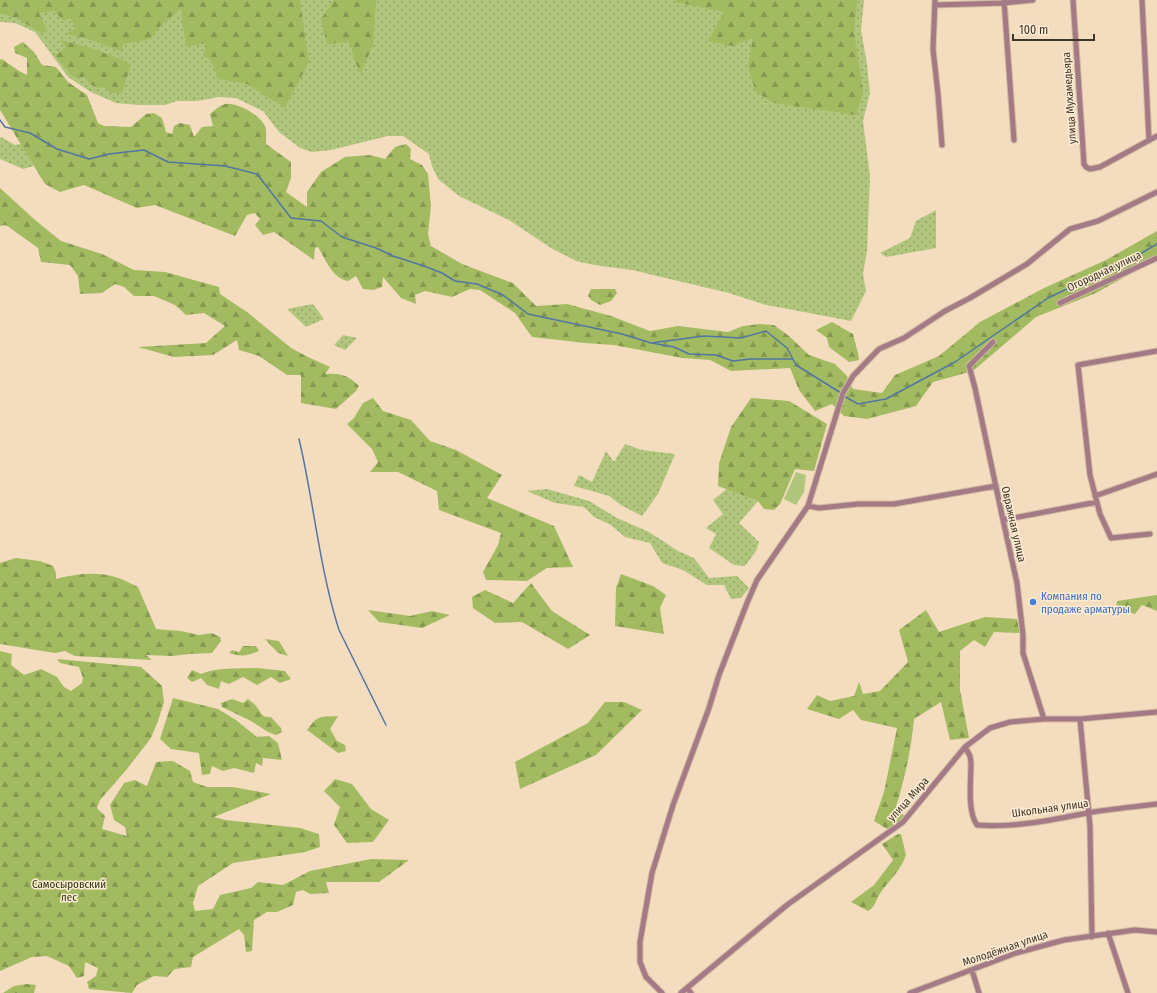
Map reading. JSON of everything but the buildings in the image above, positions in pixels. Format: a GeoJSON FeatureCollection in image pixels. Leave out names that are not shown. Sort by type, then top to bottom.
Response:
{"type":"FeatureCollection","features":[{"type":"Feature","properties":{"kind":"street"},"geometry":{"type":"LineString","coordinates":[[942,145],[933,49],[935,2],[1033,0]]}},
{"type":"Feature","properties":{"kind":"street","name":"улица Мухамедьяра"},"geometry":{"type":"LineString","coordinates":[[1072,0],[1084,164],[1090,169],[1100,167],[1149,140]]}},
{"type":"Feature","properties":{"kind":"street"},"geometry":{"type":"LineString","coordinates":[[1142,0],[1149,140],[1157,136]]}},
{"type":"Feature","properties":{"kind":"street"},"geometry":{"type":"LineString","coordinates":[[1004,1],[1014,140]]}},
{"type":"Feature","properties":{"kind":"street"},"geometry":{"type":"LineString","coordinates":[[662,993],[646,977],[640,962],[640,942],[652,873],[673,805],[710,708],[719,675],[757,580],[808,506],[842,395],[852,376],[879,349],[904,338],[945,311],[1027,264],[1070,229],[1098,221],[1157,192]]}},
{"type":"Feature","properties":{"kind":"street","name":"Огородная улица"},"geometry":{"type":"LineString","coordinates":[[1060,304],[1157,258]]}},
{"type":"Feature","properties":{"kind":"street","name":"Овражная улица"},"geometry":{"type":"LineString","coordinates":[[993,342],[969,366],[1017,583],[1023,635],[1023,653],[1044,719]]}},
{"type":"Feature","properties":{"kind":"street"},"geometry":{"type":"LineString","coordinates":[[1150,534],[1111,538],[1100,514],[1090,475],[1078,365],[1157,351]]}},
{"type":"Feature","properties":{"kind":"street"},"geometry":{"type":"LineString","coordinates":[[1095,496],[1157,474]]}},
{"type":"Feature","properties":{"kind":"street"},"geometry":{"type":"LineString","coordinates":[[808,506],[819,508],[858,504],[894,504],[996,486]]}},
{"type":"Feature","properties":{"kind":"street"},"geometry":{"type":"LineString","coordinates":[[1003,520],[1097,502]]}},
{"type":"Feature","properties":{"kind":"street","name":"улица Мира"},"geometry":{"type":"LineString","coordinates":[[681,993],[787,905],[902,822],[965,747],[990,728],[1010,722],[1044,719],[1080,719],[1157,712]]}},
{"type":"Feature","properties":{"kind":"street"},"geometry":{"type":"LineString","coordinates":[[1080,719],[1090,826],[1092,936]]}},
{"type":"Feature","properties":{"kind":"street","name":"Школьная улица"},"geometry":{"type":"LineString","coordinates":[[965,747],[972,763],[971,808],[973,819],[978,825],[992,826],[1038,822],[1089,813],[1157,804]]}},
{"type":"Feature","properties":{"kind":"street","name":"Молодёжная улица"},"geometry":{"type":"LineString","coordinates":[[910,993],[1016,953],[1064,940],[1135,930],[1157,932]]}},
{"type":"Feature","properties":{"kind":"street"},"geometry":{"type":"LineString","coordinates":[[1108,933],[1128,993]]}},
{"type":"Feature","properties":{"kind":"street"},"geometry":{"type":"LineString","coordinates":[[972,970],[979,993]]}},
{"type":"Feature","properties":{"kind":"street"},"geometry":{"type":"LineString","coordinates":[[686,988],[691,993]]}},
{"type":"Feature","properties":{"kind":"green space"},"geometry":{"type":"Polygon","coordinates":[[[0,0],[864,0],[861,30],[870,93],[863,121],[870,176],[867,251],[863,274],[866,291],[851,321],[766,305],[729,293],[632,270],[576,261],[551,248],[509,220],[459,196],[438,179],[432,166],[429,154],[403,136],[388,136],[331,150],[312,152],[300,148],[279,132],[263,111],[236,98],[219,97],[197,101],[177,101],[165,105],[139,105],[116,103],[91,92],[68,77],[35,32],[15,23],[0,22],[0,0]]]}},
{"type":"Feature","properties":{"kind":"green space"},"geometry":{"type":"Polygon","coordinates":[[[0,0],[300,0],[309,62],[285,108],[247,84],[218,79],[210,59],[203,56],[206,43],[186,46],[181,9],[161,25],[150,39],[124,44],[120,51],[92,40],[66,34],[76,28],[70,18],[64,21],[54,11],[39,13],[48,32],[41,33],[16,18],[0,13],[0,0]]]}},
{"type":"Feature","properties":{"kind":"green space"},"geometry":{"type":"Polygon","coordinates":[[[334,0],[376,0],[373,45],[360,75],[349,42],[327,44],[321,19],[334,0]]]}},
{"type":"Feature","properties":{"kind":"green space"},"geometry":{"type":"Polygon","coordinates":[[[676,0],[857,0],[854,32],[863,91],[856,115],[773,103],[755,91],[748,65],[753,38],[732,46],[708,41],[724,12],[675,2],[676,0]]]}},
{"type":"Feature","properties":{"kind":"green space"},"geometry":{"type":"Polygon","coordinates":[[[59,40],[78,44],[114,56],[131,64],[122,93],[111,93],[104,87],[99,88],[89,84],[85,76],[79,79],[71,75],[55,56],[66,47],[59,40]]]}},
{"type":"Feature","properties":{"kind":"green space"},"geometry":{"type":"Polygon","coordinates":[[[23,42],[34,52],[42,65],[56,67],[68,82],[87,95],[98,123],[104,126],[131,127],[146,114],[154,113],[162,118],[166,132],[172,134],[174,126],[180,123],[190,125],[194,137],[202,127],[213,126],[210,114],[225,104],[236,105],[248,110],[265,126],[266,144],[291,162],[291,178],[286,192],[307,207],[307,192],[321,172],[345,157],[370,155],[385,159],[395,147],[406,144],[411,149],[410,159],[422,165],[428,174],[431,206],[428,234],[431,246],[462,264],[513,283],[536,306],[567,304],[611,316],[650,331],[678,326],[728,332],[743,326],[760,324],[774,325],[789,336],[809,355],[835,364],[847,376],[853,389],[882,393],[895,375],[939,356],[980,322],[1044,288],[1106,260],[1157,231],[1157,259],[1096,293],[1036,317],[973,371],[933,382],[916,406],[867,419],[844,416],[832,404],[815,411],[799,390],[790,368],[731,371],[710,360],[682,358],[614,345],[532,337],[515,313],[480,290],[470,289],[452,297],[425,291],[415,295],[416,304],[401,298],[383,277],[382,287],[373,290],[363,289],[356,276],[348,281],[338,276],[330,268],[318,247],[315,248],[314,260],[274,232],[263,235],[255,225],[260,219],[255,213],[247,215],[235,236],[155,205],[137,208],[84,185],[60,192],[45,184],[0,110],[0,60],[2,59],[27,75],[27,58],[15,53],[14,47],[23,42]]]}},
{"type":"Feature","properties":{"kind":"green space"},"geometry":{"type":"Polygon","coordinates":[[[1,137],[15,145],[21,144],[34,166],[23,169],[0,159],[1,137]]]}},
{"type":"Feature","properties":{"kind":"green space"},"geometry":{"type":"Polygon","coordinates":[[[0,188],[35,220],[61,241],[102,254],[134,270],[165,272],[219,287],[220,294],[247,312],[291,348],[330,367],[325,374],[344,376],[351,379],[359,386],[356,391],[336,409],[301,403],[301,375],[287,375],[259,356],[239,350],[237,340],[213,355],[174,357],[138,347],[206,343],[225,326],[204,313],[186,315],[175,305],[154,296],[134,296],[124,287],[115,284],[102,293],[80,294],[78,276],[70,265],[41,262],[38,248],[6,225],[0,226],[0,188]]]}},
{"type":"Feature","properties":{"kind":"green space"},"geometry":{"type":"Polygon","coordinates":[[[936,210],[936,248],[886,257],[880,253],[910,238],[916,221],[936,210]]]}},
{"type":"Feature","properties":{"kind":"green space"},"geometry":{"type":"Polygon","coordinates":[[[591,289],[615,289],[617,293],[611,301],[600,305],[591,300],[588,296],[591,289]]]}},
{"type":"Feature","properties":{"kind":"green space"},"geometry":{"type":"Polygon","coordinates":[[[313,304],[324,319],[306,327],[287,309],[313,304]]]}},
{"type":"Feature","properties":{"kind":"green space"},"geometry":{"type":"Polygon","coordinates":[[[832,322],[853,334],[859,360],[849,362],[829,347],[827,338],[816,330],[832,322]]]}},
{"type":"Feature","properties":{"kind":"green space"},"geometry":{"type":"Polygon","coordinates":[[[343,335],[357,338],[345,350],[334,345],[343,335]]]}},
{"type":"Feature","properties":{"kind":"green space"},"geometry":{"type":"Polygon","coordinates":[[[373,398],[383,411],[411,420],[430,441],[456,450],[502,475],[487,498],[554,526],[573,567],[547,568],[527,581],[486,580],[483,572],[498,545],[501,533],[439,510],[437,491],[398,472],[370,472],[378,462],[372,449],[347,424],[354,418],[363,403],[373,398]]]}},
{"type":"Feature","properties":{"kind":"green space"},"geometry":{"type":"Polygon","coordinates":[[[751,398],[789,401],[827,424],[814,471],[795,469],[780,504],[774,510],[764,509],[758,501],[718,486],[719,463],[731,427],[751,398]]]}},
{"type":"Feature","properties":{"kind":"green space"},"geometry":{"type":"Polygon","coordinates":[[[625,444],[642,450],[675,454],[658,494],[642,516],[621,505],[609,496],[574,486],[579,475],[592,482],[606,451],[614,462],[625,444]]]}},
{"type":"Feature","properties":{"kind":"green space"},"geometry":{"type":"Polygon","coordinates":[[[796,472],[806,475],[804,492],[796,505],[784,499],[796,472]]]}},
{"type":"Feature","properties":{"kind":"green space"},"geometry":{"type":"Polygon","coordinates":[[[547,489],[589,501],[617,518],[649,532],[678,551],[694,558],[709,578],[737,576],[749,588],[741,598],[731,599],[724,585],[707,585],[683,570],[662,563],[650,543],[625,537],[611,525],[594,517],[584,507],[555,503],[527,491],[547,489]]]}},
{"type":"Feature","properties":{"kind":"green space"},"geometry":{"type":"Polygon","coordinates":[[[727,489],[758,501],[739,523],[759,542],[756,551],[745,566],[734,565],[709,548],[716,534],[706,528],[723,514],[713,500],[727,489]]]}},
{"type":"Feature","properties":{"kind":"green space"},"geometry":{"type":"Polygon","coordinates":[[[16,558],[40,561],[53,566],[56,573],[56,579],[91,574],[112,576],[122,579],[138,587],[156,629],[181,631],[199,635],[212,633],[220,637],[221,641],[212,653],[172,656],[146,655],[152,660],[75,656],[65,651],[55,653],[0,644],[0,563],[16,558]]]}},
{"type":"Feature","properties":{"kind":"green space"},"geometry":{"type":"Polygon","coordinates":[[[621,574],[653,586],[666,595],[660,608],[664,634],[615,626],[616,588],[621,574]]]}},
{"type":"Feature","properties":{"kind":"green space"},"geometry":{"type":"Polygon","coordinates":[[[531,583],[552,611],[590,635],[568,649],[522,622],[495,623],[473,608],[472,597],[485,590],[513,603],[531,583]]]}},
{"type":"Feature","properties":{"kind":"green space"},"geometry":{"type":"Polygon","coordinates":[[[1157,595],[1157,611],[1142,605],[1135,614],[1116,608],[1117,601],[1157,595]]]}},
{"type":"Feature","properties":{"kind":"green space"},"geometry":{"type":"Polygon","coordinates":[[[368,610],[410,616],[432,611],[450,615],[422,628],[379,622],[368,610]]]}},
{"type":"Feature","properties":{"kind":"green space"},"geometry":{"type":"Polygon","coordinates":[[[926,610],[939,632],[985,617],[1017,619],[1020,633],[994,632],[985,647],[974,640],[960,651],[960,690],[969,738],[950,740],[941,702],[914,719],[907,764],[896,807],[906,818],[887,829],[874,821],[884,792],[897,728],[861,720],[853,710],[839,719],[807,709],[817,695],[830,701],[854,696],[859,682],[863,694],[880,691],[908,662],[899,630],[926,610]]]}},
{"type":"Feature","properties":{"kind":"green space"},"geometry":{"type":"Polygon","coordinates":[[[265,639],[279,641],[288,656],[278,653],[265,639]]]}},
{"type":"Feature","properties":{"kind":"green space"},"geometry":{"type":"Polygon","coordinates":[[[243,646],[256,646],[259,651],[244,655],[229,653],[232,650],[239,652],[243,646]]]}},
{"type":"Feature","properties":{"kind":"green space","name":"Самосыровский лес"},"geometry":{"type":"Polygon","coordinates":[[[0,651],[12,654],[11,665],[24,675],[41,669],[57,677],[64,687],[71,691],[82,683],[83,678],[79,667],[60,663],[57,659],[141,667],[162,686],[164,702],[151,738],[100,800],[97,808],[105,816],[102,829],[127,836],[125,827],[114,820],[110,805],[124,783],[135,780],[147,786],[156,762],[173,761],[190,771],[193,782],[207,787],[233,787],[271,794],[214,817],[225,820],[300,828],[319,834],[320,847],[305,852],[233,863],[198,886],[193,903],[195,911],[213,909],[220,895],[251,888],[258,882],[283,885],[310,871],[371,859],[409,860],[379,882],[326,882],[329,893],[310,894],[303,890],[296,892],[293,905],[277,912],[267,912],[254,920],[252,951],[246,952],[244,935],[239,929],[193,957],[191,967],[175,969],[167,977],[154,976],[137,985],[132,993],[89,989],[87,982],[96,976],[98,968],[85,962],[84,976],[77,978],[69,966],[47,956],[32,957],[0,971],[0,651]]]}},
{"type":"Feature","properties":{"kind":"green space"},"geometry":{"type":"Polygon","coordinates":[[[258,668],[285,671],[291,679],[280,683],[271,677],[257,685],[243,677],[229,684],[221,681],[219,689],[207,685],[201,678],[192,682],[187,678],[192,670],[201,674],[221,669],[258,668]]]}},
{"type":"Feature","properties":{"kind":"green space"},"geometry":{"type":"Polygon","coordinates":[[[173,698],[218,709],[236,720],[257,737],[269,736],[278,743],[282,760],[263,758],[262,766],[256,763],[254,773],[234,768],[223,771],[212,766],[210,774],[202,775],[199,753],[171,749],[160,739],[173,698]]]}},
{"type":"Feature","properties":{"kind":"green space"},"geometry":{"type":"Polygon","coordinates":[[[232,699],[243,703],[248,699],[255,705],[263,716],[271,717],[281,728],[282,732],[276,735],[268,732],[251,721],[222,707],[221,703],[232,699]]]}},
{"type":"Feature","properties":{"kind":"green space"},"geometry":{"type":"Polygon","coordinates":[[[605,702],[624,702],[642,710],[596,755],[520,789],[515,762],[588,723],[605,702]]]}},
{"type":"Feature","properties":{"kind":"green space"},"geometry":{"type":"Polygon","coordinates":[[[327,716],[338,716],[330,729],[337,741],[345,745],[346,751],[338,753],[307,730],[317,719],[327,716]]]}},
{"type":"Feature","properties":{"kind":"green space"},"geometry":{"type":"Polygon","coordinates":[[[335,779],[352,784],[371,809],[389,820],[373,842],[347,843],[334,825],[340,807],[324,791],[335,779]]]}},
{"type":"Feature","properties":{"kind":"green space"},"geometry":{"type":"Polygon","coordinates":[[[898,834],[901,834],[906,855],[898,871],[879,895],[870,910],[868,911],[851,902],[874,885],[893,860],[882,844],[898,834]]]}},
{"type":"Feature","properties":{"kind":"green space"},"geometry":{"type":"Polygon","coordinates":[[[27,984],[36,985],[34,993],[3,993],[14,986],[27,984]]]}},
{"type":"Feature","properties":{"kind":"waterway"},"geometry":{"type":"LineString","coordinates":[[0,120],[5,127],[30,133],[57,149],[89,159],[109,154],[144,150],[168,162],[225,166],[257,174],[291,218],[321,221],[342,237],[442,273],[455,281],[477,284],[503,295],[528,314],[622,334],[651,343],[704,336],[741,338],[766,331],[787,348],[796,365],[841,393]]}},
{"type":"Feature","properties":{"kind":"waterway"},"geometry":{"type":"LineString","coordinates":[[844,396],[858,404],[886,399],[955,362],[1048,298],[1140,254],[1157,244]]}},
{"type":"Feature","properties":{"kind":"waterway"},"geometry":{"type":"LineString","coordinates":[[652,343],[674,347],[689,354],[716,355],[733,361],[750,359],[793,359]]}},
{"type":"Feature","properties":{"kind":"waterway"},"geometry":{"type":"LineString","coordinates":[[299,439],[326,582],[339,630],[386,725]]}},
{"type":"Feature","properties":{"kind":"place","name":"Компания по продаже арматуры"},"geometry":{"type":"Point","coordinates":[1033,602]}}]}
